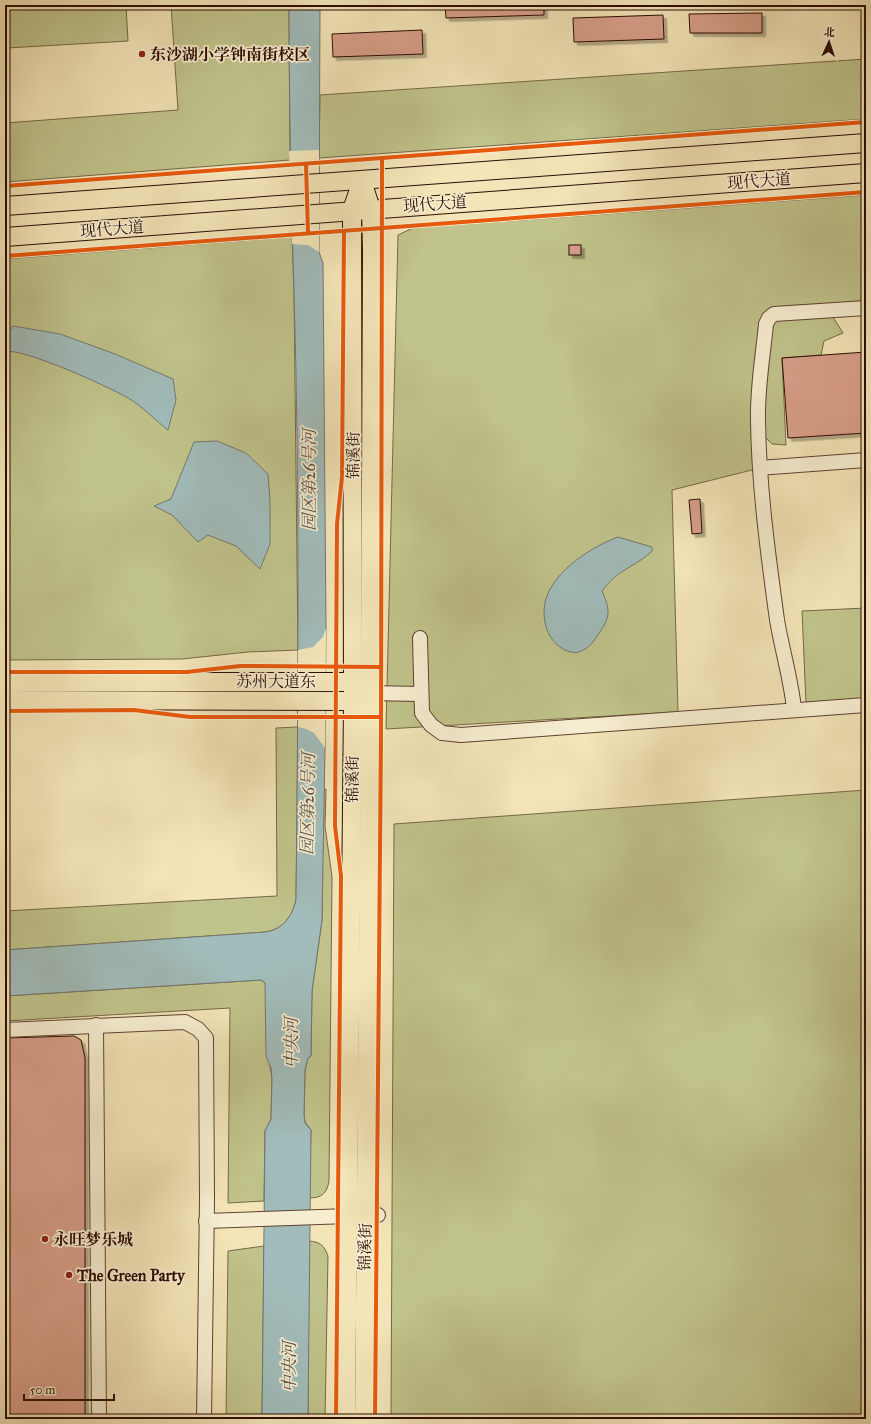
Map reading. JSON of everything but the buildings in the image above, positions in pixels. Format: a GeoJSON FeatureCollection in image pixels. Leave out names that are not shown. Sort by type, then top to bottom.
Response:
{"type":"FeatureCollection","features":[{"type":"Feature","properties":{"kind":"main road","name":"现代大道"},"geometry":{"type":"LineString","coordinates":[[5,206],[362,181],[866,142]]}},
{"type":"Feature","properties":{"kind":"main road","name":"现代大道"},"geometry":{"type":"LineString","coordinates":[[5,237],[352,210],[866,173]]}},
{"type":"Feature","properties":{"kind":"main road","name":"锦溪街"},"geometry":{"type":"LineString","coordinates":[[362,181],[371,209],[370,693],[364,1215],[364,1419]]}},
{"type":"Feature","properties":{"kind":"main road","name":"锦溪街"},"geometry":{"type":"LineString","coordinates":[[346,1419],[364,1215],[352,682],[354,476],[352,210],[362,181]]}},
{"type":"Feature","properties":{"kind":"main road","name":"苏州大道东"},"geometry":{"type":"LineString","coordinates":[[5,682],[326,681],[352,682],[370,693]]}},
{"type":"Feature","properties":{"kind":"main road","name":"苏州大道东"},"geometry":{"type":"LineString","coordinates":[[5,700],[353,701],[370,693]]}},
{"type":"Feature","properties":{"kind":"lane"},"geometry":{"type":"LineString","coordinates":[[794,710],[791,683],[778,623],[769,558],[760,468],[758,420],[766,324],[769,318],[774,314],[866,308]]}},
{"type":"Feature","properties":{"kind":"lane"},"geometry":{"type":"LineString","coordinates":[[760,468],[866,460]]}},
{"type":"Feature","properties":{"kind":"lane"},"geometry":{"type":"LineString","coordinates":[[420,638],[420,694],[422,713],[431,725],[442,733],[461,735],[866,705]]}},
{"type":"Feature","properties":{"kind":"lane"},"geometry":{"type":"LineString","coordinates":[[370,693],[420,694]]}},
{"type":"Feature","properties":{"kind":"lane"},"geometry":{"type":"LineString","coordinates":[[5,1030],[185,1022],[198,1029],[206,1038],[204,1419]]}},
{"type":"Feature","properties":{"kind":"lane"},"geometry":{"type":"LineString","coordinates":[[96,1025],[99,1419]]}},
{"type":"Feature","properties":{"kind":"lane"},"geometry":{"type":"LineString","coordinates":[[206,1221],[364,1215]]}},
{"type":"Feature","properties":{"kind":"green space"},"geometry":{"type":"Polygon","coordinates":[[[5,5],[126,5],[128,41],[7,48],[5,5]]]}},
{"type":"Feature","properties":{"kind":"green space"},"geometry":{"type":"Polygon","coordinates":[[[171,5],[289,5],[290,160],[5,182],[5,123],[178,110],[171,5]]]}},
{"type":"Feature","properties":{"kind":"green space"},"geometry":{"type":"Polygon","coordinates":[[[866,59],[866,119],[319,158],[320,95],[866,59]]]}},
{"type":"Feature","properties":{"kind":"green space"},"geometry":{"type":"Polygon","coordinates":[[[866,195],[866,311],[831,314],[843,333],[824,341],[821,355],[782,358],[786,445],[772,444],[762,434],[760,468],[672,490],[678,712],[386,729],[398,235],[413,228],[866,195]]]}},
{"type":"Feature","properties":{"kind":"green space"},"geometry":{"type":"Polygon","coordinates":[[[292,237],[294,292],[298,650],[248,652],[182,659],[5,660],[5,259],[292,237]]]}},
{"type":"Feature","properties":{"kind":"green space"},"geometry":{"type":"Polygon","coordinates":[[[866,608],[866,702],[806,704],[802,611],[866,608]]]}},
{"type":"Feature","properties":{"kind":"green space"},"geometry":{"type":"Polygon","coordinates":[[[298,727],[296,900],[292,912],[282,925],[266,932],[5,950],[5,911],[277,896],[276,728],[298,727]]]}},
{"type":"Feature","properties":{"kind":"green space"},"geometry":{"type":"Polygon","coordinates":[[[323,789],[326,789],[325,826],[332,877],[329,1181],[327,1189],[323,1194],[317,1197],[309,1198],[311,1130],[305,1122],[304,1115],[305,1070],[308,1058],[311,1056],[312,991],[322,920],[323,789]]]}},
{"type":"Feature","properties":{"kind":"green space"},"geometry":{"type":"Polygon","coordinates":[[[866,790],[866,1419],[391,1419],[394,824],[866,790]]]}},
{"type":"Feature","properties":{"kind":"green space"},"geometry":{"type":"Polygon","coordinates":[[[261,980],[265,983],[266,987],[269,1059],[272,1079],[271,1119],[265,1131],[264,1201],[228,1203],[230,1008],[5,1021],[5,996],[261,980]]]}},
{"type":"Feature","properties":{"kind":"green space"},"geometry":{"type":"Polygon","coordinates":[[[309,1241],[316,1242],[321,1245],[325,1249],[328,1256],[325,1419],[308,1419],[309,1241]]]}},
{"type":"Feature","properties":{"kind":"green space"},"geometry":{"type":"Polygon","coordinates":[[[264,1246],[262,1419],[226,1419],[228,1251],[264,1246]]]}},
{"type":"Feature","properties":{"kind":"water"},"geometry":{"type":"Polygon","coordinates":[[[289,5],[320,5],[319,252],[323,263],[326,628],[322,920],[312,991],[311,1056],[308,1058],[305,1070],[304,1115],[305,1123],[311,1130],[308,1419],[262,1419],[265,1131],[271,1119],[272,1079],[271,1068],[266,1056],[265,983],[261,980],[5,996],[5,950],[266,932],[277,928],[286,921],[292,912],[296,900],[298,521],[296,369],[290,149],[289,5]]]}},
{"type":"Feature","properties":{"kind":"water"},"geometry":{"type":"Polygon","coordinates":[[[13,326],[60,334],[115,354],[173,379],[176,400],[168,430],[133,401],[117,392],[48,362],[16,352],[5,351],[5,337],[13,326]]]}},
{"type":"Feature","properties":{"kind":"water"},"geometry":{"type":"Polygon","coordinates":[[[217,441],[246,453],[268,474],[270,501],[270,544],[260,569],[236,546],[208,535],[198,542],[172,515],[154,506],[171,499],[194,442],[217,441]]]}},
{"type":"Feature","properties":{"kind":"water"},"geometry":{"type":"Polygon","coordinates":[[[618,537],[652,547],[652,551],[614,577],[602,591],[607,603],[608,613],[606,622],[591,644],[582,651],[573,652],[565,650],[552,639],[545,624],[544,607],[549,591],[562,573],[579,558],[598,546],[618,537]]]}},
{"type":"Feature","properties":{"kind":"pier"},"geometry":{"type":"Polygon","coordinates":[[[319,150],[319,252],[308,245],[292,244],[289,151],[319,150]]]}},
{"type":"Feature","properties":{"kind":"pier"},"geometry":{"type":"Polygon","coordinates":[[[326,628],[325,748],[314,733],[298,727],[298,650],[313,647],[323,637],[326,628]]]}},
{"type":"Feature","properties":{"kind":"cycle path"},"geometry":{"type":"LineString","coordinates":[[5,186],[866,122]]}},
{"type":"Feature","properties":{"kind":"cycle path"},"geometry":{"type":"LineString","coordinates":[[375,1419],[381,736],[382,158]]}},
{"type":"Feature","properties":{"kind":"cycle path"},"geometry":{"type":"LineString","coordinates":[[306,164],[308,233]]}},
{"type":"Feature","properties":{"kind":"cycle path"},"geometry":{"type":"LineString","coordinates":[[5,256],[866,192]]}},
{"type":"Feature","properties":{"kind":"cycle path"},"geometry":{"type":"LineString","coordinates":[[336,1419],[341,876],[335,826],[337,524],[342,477],[344,231]]}},
{"type":"Feature","properties":{"kind":"cycle path"},"geometry":{"type":"LineString","coordinates":[[5,672],[187,672],[240,666],[381,667]]}},
{"type":"Feature","properties":{"kind":"cycle path"},"geometry":{"type":"LineString","coordinates":[[5,711],[134,710],[190,717],[381,717]]}},
{"type":"Feature","properties":{"kind":"place","name":"东沙湖小学钟南街校区"},"geometry":{"type":"Point","coordinates":[142,54]}},
{"type":"Feature","properties":{"kind":"place","name":"永旺梦乐城"},"geometry":{"type":"Point","coordinates":[45,1239]}},
{"type":"Feature","properties":{"kind":"place","name":"The Green Party"},"geometry":{"type":"Point","coordinates":[69,1275]}},
{"type":"Feature","properties":{"kind":"water label","name":"园区第26号河"},"geometry":{"type":"Point","coordinates":[309,480]}},
{"type":"Feature","properties":{"kind":"water label","name":"园区第26号河"},"geometry":{"type":"Point","coordinates":[308,804]}},
{"type":"Feature","properties":{"kind":"water label","name":"中央河"},"geometry":{"type":"Point","coordinates":[291,1043]}},
{"type":"Feature","properties":{"kind":"water label","name":"中央河"},"geometry":{"type":"Point","coordinates":[289,1367]}}]}
